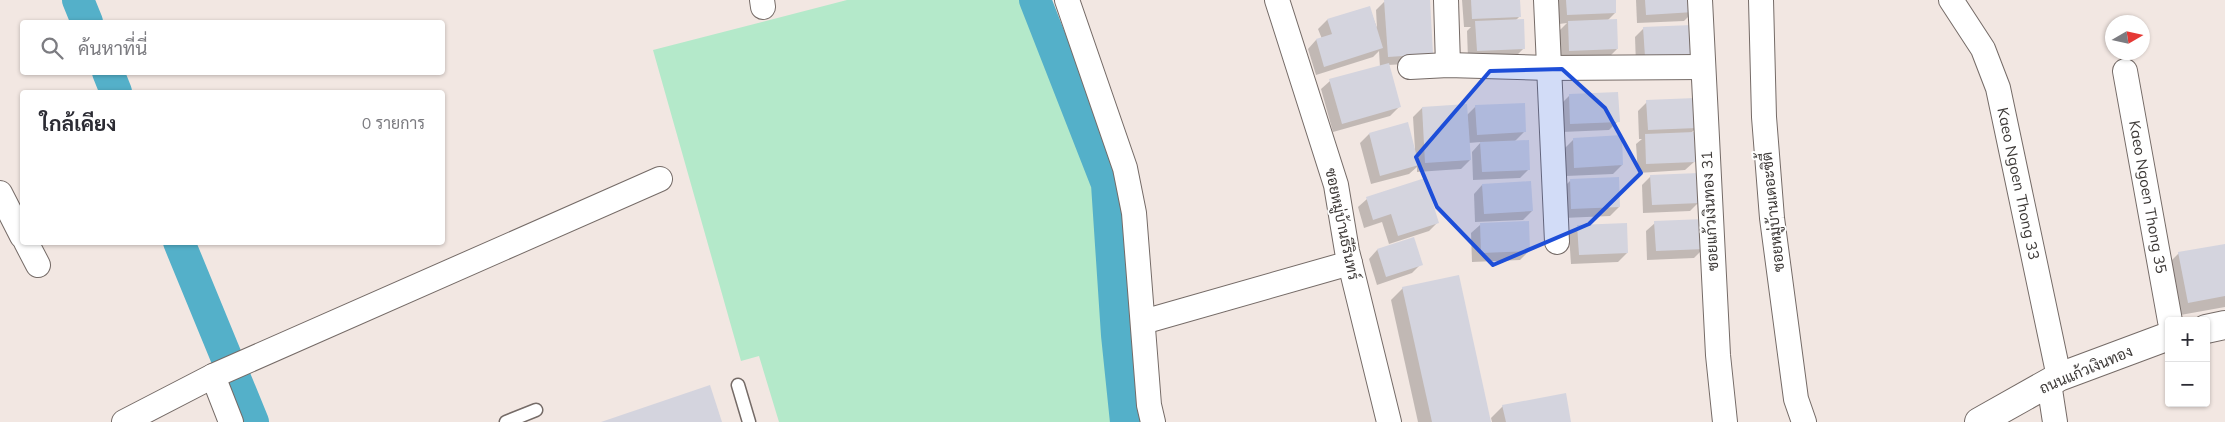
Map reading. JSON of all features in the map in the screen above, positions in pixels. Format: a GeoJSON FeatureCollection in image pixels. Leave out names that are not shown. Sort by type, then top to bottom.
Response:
{"type":"FeatureCollection","features":[{"type":"Feature","properties":{"kind":"street"},"geometry":{"type":"LineString","coordinates":[[1067,0],[1125,168],[1134,213],[1149,405],[1153,422]]}},
{"type":"Feature","properties":{"kind":"street","name":"ซอยหมู่บ้านธีรินทร์"},"geometry":{"type":"LineString","coordinates":[[1277,0],[1336,185],[1350,263],[1389,422]]}},
{"type":"Feature","properties":{"kind":"street"},"geometry":{"type":"LineString","coordinates":[[1446,0],[1448,65]]}},
{"type":"Feature","properties":{"kind":"street"},"geometry":{"type":"LineString","coordinates":[[1546,0],[1556,242]]}},
{"type":"Feature","properties":{"kind":"street","name":"ซอยแก้วเงินทอง 31"},"geometry":{"type":"LineString","coordinates":[[1700,0],[1718,345],[1725,422]]}},
{"type":"Feature","properties":{"kind":"street","name":"ซอยหมู่บ้านเดอะซิตี้"},"geometry":{"type":"LineString","coordinates":[[1761,0],[1764,118],[1772,218],[1796,399],[1804,422]]}},
{"type":"Feature","properties":{"kind":"street","name":"Kaeo Ngoen Thong 33"},"geometry":{"type":"LineString","coordinates":[[1951,0],[1983,49],[1998,88],[2054,380],[2055,422]]}},
{"type":"Feature","properties":{"kind":"street"},"geometry":{"type":"LineString","coordinates":[[1410,67],[1448,65],[1549,68],[1702,67]]}},
{"type":"Feature","properties":{"kind":"street","name":"Kaeo Ngoen Thong 35"},"geometry":{"type":"LineString","coordinates":[[2125,71],[2169,317]]}},
{"type":"Feature","properties":{"kind":"street"},"geometry":{"type":"LineString","coordinates":[[124,422],[213,376],[660,179]]}},
{"type":"Feature","properties":{"kind":"street"},"geometry":{"type":"LineString","coordinates":[[0,193],[20,232]]}},
{"type":"Feature","properties":{"kind":"street"},"geometry":{"type":"LineString","coordinates":[[28,245],[38,265]]}},
{"type":"Feature","properties":{"kind":"street"},"geometry":{"type":"LineString","coordinates":[[1143,322],[1350,263]]}},
{"type":"Feature","properties":{"kind":"street"},"geometry":{"type":"LineString","coordinates":[[2210,328],[2225,325]]}},
{"type":"Feature","properties":{"kind":"street","name":"ถนนแก้วเงินทอง"},"geometry":{"type":"LineString","coordinates":[[1979,422],[2054,380],[2165,338]]}},
{"type":"Feature","properties":{"kind":"street"},"geometry":{"type":"LineString","coordinates":[[213,376],[231,422]]}},
{"type":"Feature","properties":{"kind":"lane"},"geometry":{"type":"LineString","coordinates":[[738,385],[749,422]]}},
{"type":"Feature","properties":{"kind":"lane"},"geometry":{"type":"LineString","coordinates":[[506,422],[536,410]]}},
{"type":"Feature","properties":{"kind":"highlighted area"},"geometry":{"type":"Polygon","coordinates":[[[1562,69],[1605,108],[1641,173],[1589,224],[1493,265],[1437,207],[1416,157],[1490,71],[1562,69]]]}},
{"type":"Feature","properties":{"kind":"green space"},"geometry":{"type":"Polygon","coordinates":[[[847,0],[1020,0],[1095,185],[1115,422],[779,422],[759,356],[741,361],[653,50],[847,0]]]}},
{"type":"Feature","properties":{"kind":"building"},"geometry":{"type":"Polygon","coordinates":[[[1384,0],[1430,0],[1433,54],[1388,57],[1384,0]]]}},
{"type":"Feature","properties":{"kind":"building"},"geometry":{"type":"Polygon","coordinates":[[[1471,0],[1520,0],[1521,17],[1472,19],[1471,0]]]}},
{"type":"Feature","properties":{"kind":"building"},"geometry":{"type":"Polygon","coordinates":[[[1566,0],[1616,0],[1616,13],[1567,15],[1566,0]]]}},
{"type":"Feature","properties":{"kind":"building"},"geometry":{"type":"Polygon","coordinates":[[[1645,0],[1694,0],[1694,12],[1646,15],[1645,0]]]}},
{"type":"Feature","properties":{"kind":"building"},"geometry":{"type":"Polygon","coordinates":[[[1370,6],[1383,48],[1324,67],[1316,39],[1332,34],[1327,19],[1370,6]]]}},
{"type":"Feature","properties":{"kind":"building"},"geometry":{"type":"Polygon","coordinates":[[[1524,19],[1525,49],[1477,51],[1475,21],[1524,19]]]}},
{"type":"Feature","properties":{"kind":"building"},"geometry":{"type":"Polygon","coordinates":[[[1617,19],[1618,49],[1569,51],[1568,21],[1617,19]]]}},
{"type":"Feature","properties":{"kind":"building"},"geometry":{"type":"Polygon","coordinates":[[[1692,25],[1694,55],[1645,57],[1643,27],[1692,25]]]}},
{"type":"Feature","properties":{"kind":"building"},"geometry":{"type":"Polygon","coordinates":[[[1389,63],[1401,107],[1342,124],[1329,79],[1389,63]]]}},
{"type":"Feature","properties":{"kind":"building"},"geometry":{"type":"Polygon","coordinates":[[[1618,92],[1620,122],[1570,124],[1569,94],[1618,92]]]}},
{"type":"Feature","properties":{"kind":"building"},"geometry":{"type":"Polygon","coordinates":[[[1695,98],[1697,128],[1648,130],[1646,100],[1695,98]]]}},
{"type":"Feature","properties":{"kind":"building"},"geometry":{"type":"Polygon","coordinates":[[[1525,103],[1526,132],[1477,135],[1475,105],[1525,103]]]}},
{"type":"Feature","properties":{"kind":"building"},"geometry":{"type":"Polygon","coordinates":[[[1467,104],[1471,160],[1425,163],[1422,107],[1467,104]]]}},
{"type":"Feature","properties":{"kind":"building"},"geometry":{"type":"Polygon","coordinates":[[[1408,122],[1419,165],[1380,176],[1369,133],[1408,122]]]}},
{"type":"Feature","properties":{"kind":"building"},"geometry":{"type":"Polygon","coordinates":[[[1694,132],[1696,162],[1646,164],[1645,134],[1694,132]]]}},
{"type":"Feature","properties":{"kind":"building"},"geometry":{"type":"Polygon","coordinates":[[[1622,135],[1623,165],[1574,168],[1573,138],[1622,135]]]}},
{"type":"Feature","properties":{"kind":"building"},"geometry":{"type":"Polygon","coordinates":[[[1529,140],[1530,170],[1482,172],[1480,142],[1529,140]]]}},
{"type":"Feature","properties":{"kind":"building"},"geometry":{"type":"Polygon","coordinates":[[[1699,173],[1700,203],[1652,205],[1650,175],[1699,173]]]}},
{"type":"Feature","properties":{"kind":"building"},"geometry":{"type":"Polygon","coordinates":[[[1619,177],[1620,207],[1571,209],[1570,179],[1619,177]]]}},
{"type":"Feature","properties":{"kind":"building"},"geometry":{"type":"Polygon","coordinates":[[[1425,178],[1439,223],[1398,236],[1391,214],[1373,220],[1366,197],[1425,178]]]}},
{"type":"Feature","properties":{"kind":"building"},"geometry":{"type":"Polygon","coordinates":[[[1531,181],[1533,211],[1484,214],[1482,184],[1531,181]]]}},
{"type":"Feature","properties":{"kind":"building"},"geometry":{"type":"Polygon","coordinates":[[[1704,219],[1705,249],[1656,251],[1654,221],[1704,219]]]}},
{"type":"Feature","properties":{"kind":"building"},"geometry":{"type":"Polygon","coordinates":[[[1529,221],[1530,251],[1481,253],[1480,223],[1529,221]]]}},
{"type":"Feature","properties":{"kind":"building"},"geometry":{"type":"Polygon","coordinates":[[[1627,223],[1628,253],[1579,255],[1577,225],[1627,223]]]}},
{"type":"Feature","properties":{"kind":"building"},"geometry":{"type":"Polygon","coordinates":[[[1414,237],[1423,265],[1386,277],[1377,249],[1414,237]]]}},
{"type":"Feature","properties":{"kind":"building"},"geometry":{"type":"Polygon","coordinates":[[[2225,244],[2225,296],[2188,303],[2178,252],[2225,244]]]}},
{"type":"Feature","properties":{"kind":"building"},"geometry":{"type":"Polygon","coordinates":[[[1459,275],[1491,422],[1432,422],[1402,287],[1459,275]]]}},
{"type":"Feature","properties":{"kind":"building"},"geometry":{"type":"Polygon","coordinates":[[[710,385],[722,422],[601,422],[710,385]]]}},
{"type":"Feature","properties":{"kind":"building"},"geometry":{"type":"Polygon","coordinates":[[[1566,393],[1571,422],[1506,422],[1502,405],[1566,393]]]}},
{"type":"Feature","properties":{"kind":"waterway"},"geometry":{"type":"LineString","coordinates":[[78,0],[86,20]]}},
{"type":"Feature","properties":{"kind":"waterway"},"geometry":{"type":"LineString","coordinates":[[1035,0],[1107,184],[1117,335],[1126,422]]}},
{"type":"Feature","properties":{"kind":"waterway"},"geometry":{"type":"LineString","coordinates":[[109,75],[115,90]]}},
{"type":"Feature","properties":{"kind":"waterway"},"geometry":{"type":"LineString","coordinates":[[180,245],[253,422]]}}]}
